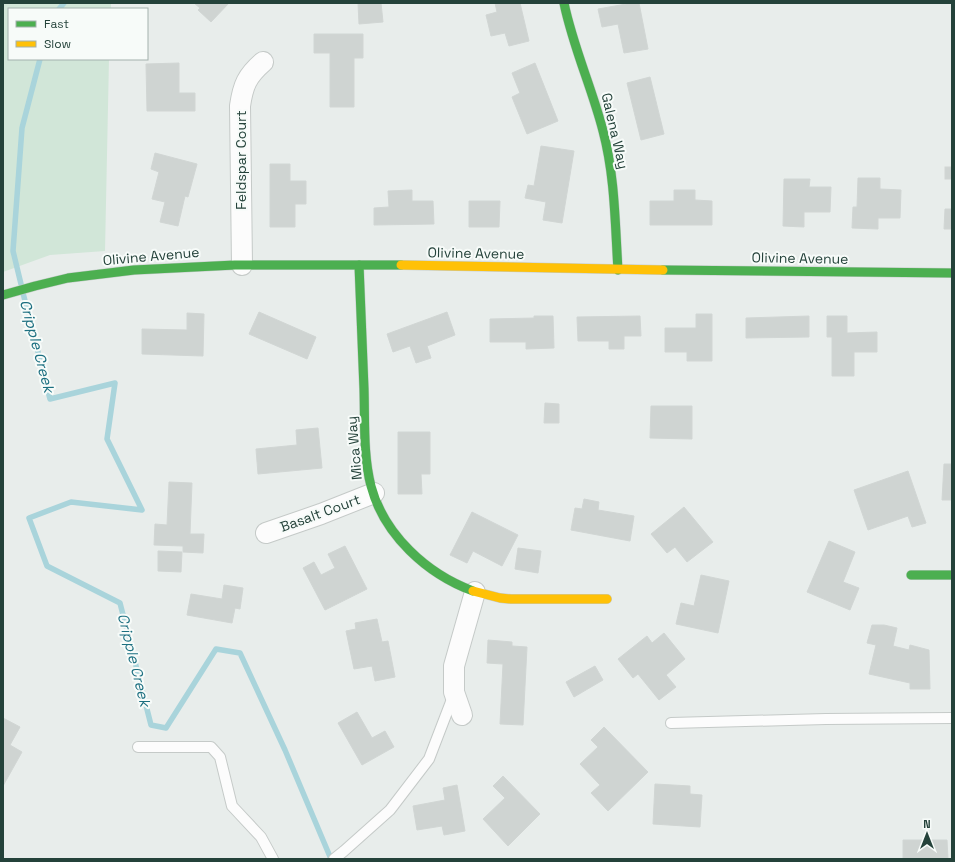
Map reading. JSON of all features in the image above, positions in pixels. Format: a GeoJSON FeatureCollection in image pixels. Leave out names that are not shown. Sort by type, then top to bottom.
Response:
{"type":"FeatureCollection","features":[{"type":"Feature","properties":{"kind":"street","name":"Galena Way"},"geometry":{"type":"LineString","coordinates":[[564,3],[568,26],[604,132],[612,174],[618,270]]}},
{"type":"Feature","properties":{"kind":"street","name":"Feldspar Court"},"geometry":{"type":"LineString","coordinates":[[242,265],[240,106],[246,81],[253,70],[263,62]]}},
{"type":"Feature","properties":{"kind":"street","name":"Olivine Avenue"},"geometry":{"type":"LineString","coordinates":[[3,295],[25,288],[76,277],[131,270],[200,265],[359,264],[618,270],[952,274]]}},
{"type":"Feature","properties":{"kind":"street","name":"Mica Way"},"geometry":{"type":"LineString","coordinates":[[359,264],[366,453],[370,480],[374,493],[383,516],[398,539],[417,559],[439,575],[475,592],[500,598],[521,599],[607,598]]}},
{"type":"Feature","properties":{"kind":"street","name":"Basalt Court"},"geometry":{"type":"LineString","coordinates":[[266,533],[321,514],[374,493]]}},
{"type":"Feature","properties":{"kind":"street"},"geometry":{"type":"LineString","coordinates":[[911,575],[952,575]]}},
{"type":"Feature","properties":{"kind":"street"},"geometry":{"type":"LineString","coordinates":[[462,715],[454,692],[454,666],[475,592]]}},
{"type":"Feature","properties":{"kind":"lane"},"geometry":{"type":"LineString","coordinates":[[334,859],[390,810],[429,759],[454,692]]}},
{"type":"Feature","properties":{"kind":"lane"},"geometry":{"type":"LineString","coordinates":[[671,723],[826,719],[952,718]]}},
{"type":"Feature","properties":{"kind":"lane"},"geometry":{"type":"LineString","coordinates":[[138,747],[211,747],[220,757],[232,806],[261,837],[273,859]]}},
{"type":"Feature","properties":{"kind":"green space"},"geometry":{"type":"Polygon","coordinates":[[[3,3],[111,3],[111,8],[8,8],[8,60],[109,60],[105,251],[50,255],[3,272],[3,3]]]}},
{"type":"Feature","properties":{"kind":"building"},"geometry":{"type":"Polygon","coordinates":[[[194,3],[229,3],[211,22],[198,10],[200,8],[194,3]]]}},
{"type":"Feature","properties":{"kind":"building"},"geometry":{"type":"Polygon","coordinates":[[[358,3],[381,3],[383,22],[359,24],[358,3]]]}},
{"type":"Feature","properties":{"kind":"building"},"geometry":{"type":"Polygon","coordinates":[[[495,3],[520,3],[529,41],[509,46],[505,33],[491,36],[486,15],[497,12],[495,3]]]}},
{"type":"Feature","properties":{"kind":"building"},"geometry":{"type":"Polygon","coordinates":[[[639,3],[648,49],[624,53],[618,24],[602,27],[598,9],[639,3]]]}},
{"type":"Feature","properties":{"kind":"building"},"geometry":{"type":"Polygon","coordinates":[[[314,34],[363,34],[363,58],[354,58],[354,107],[330,107],[330,53],[314,53],[314,34]]]}},
{"type":"Feature","properties":{"kind":"building"},"geometry":{"type":"Polygon","coordinates":[[[179,63],[179,93],[195,93],[195,111],[147,111],[146,64],[179,63]]]}},
{"type":"Feature","properties":{"kind":"building"},"geometry":{"type":"Polygon","coordinates":[[[535,63],[558,121],[527,134],[512,97],[520,93],[512,73],[535,63]]]}},
{"type":"Feature","properties":{"kind":"building"},"geometry":{"type":"Polygon","coordinates":[[[650,77],[664,134],[641,140],[627,83],[650,77]]]}},
{"type":"Feature","properties":{"kind":"building"},"geometry":{"type":"Polygon","coordinates":[[[541,146],[574,151],[562,223],[543,220],[546,202],[525,198],[528,185],[534,186],[541,146]]]}},
{"type":"Feature","properties":{"kind":"building"},"geometry":{"type":"Polygon","coordinates":[[[155,153],[197,164],[188,197],[185,196],[178,226],[160,222],[165,202],[152,199],[159,172],[151,169],[155,153]]]}},
{"type":"Feature","properties":{"kind":"building"},"geometry":{"type":"Polygon","coordinates":[[[270,164],[290,164],[290,181],[306,181],[306,204],[295,204],[295,227],[270,227],[270,164]]]}},
{"type":"Feature","properties":{"kind":"building"},"geometry":{"type":"Polygon","coordinates":[[[945,167],[952,167],[952,179],[945,179],[945,167]]]}},
{"type":"Feature","properties":{"kind":"building"},"geometry":{"type":"Polygon","coordinates":[[[858,178],[880,178],[880,189],[901,190],[900,218],[878,218],[878,229],[852,228],[853,207],[857,207],[858,178]]]}},
{"type":"Feature","properties":{"kind":"building"},"geometry":{"type":"Polygon","coordinates":[[[784,179],[810,179],[809,187],[831,187],[830,212],[804,212],[804,227],[783,226],[784,179]]]}},
{"type":"Feature","properties":{"kind":"building"},"geometry":{"type":"Polygon","coordinates":[[[412,190],[412,201],[433,201],[434,224],[374,225],[374,208],[389,207],[388,191],[412,190]]]}},
{"type":"Feature","properties":{"kind":"building"},"geometry":{"type":"Polygon","coordinates":[[[674,190],[695,190],[695,200],[712,201],[712,225],[650,225],[650,201],[674,201],[674,190]]]}},
{"type":"Feature","properties":{"kind":"building"},"geometry":{"type":"Polygon","coordinates":[[[469,201],[500,201],[499,227],[469,227],[469,201]]]}},
{"type":"Feature","properties":{"kind":"building"},"geometry":{"type":"Polygon","coordinates":[[[945,209],[952,209],[952,229],[944,229],[945,209]]]}},
{"type":"Feature","properties":{"kind":"building"},"geometry":{"type":"Polygon","coordinates":[[[259,312],[316,337],[307,359],[249,334],[259,312]]]}},
{"type":"Feature","properties":{"kind":"building"},"geometry":{"type":"Polygon","coordinates":[[[447,312],[455,335],[427,346],[431,358],[416,363],[410,346],[393,352],[387,334],[447,312]]]}},
{"type":"Feature","properties":{"kind":"building"},"geometry":{"type":"Polygon","coordinates":[[[187,313],[204,314],[203,356],[142,354],[142,329],[187,330],[187,313]]]}},
{"type":"Feature","properties":{"kind":"building"},"geometry":{"type":"Polygon","coordinates":[[[696,314],[712,314],[712,361],[687,361],[687,352],[665,352],[665,328],[696,328],[696,314]]]}},
{"type":"Feature","properties":{"kind":"building"},"geometry":{"type":"Polygon","coordinates":[[[534,316],[553,316],[554,348],[526,349],[526,342],[490,342],[490,319],[534,318],[534,316]]]}},
{"type":"Feature","properties":{"kind":"building"},"geometry":{"type":"Polygon","coordinates":[[[640,316],[641,336],[624,336],[624,349],[609,349],[609,341],[578,341],[577,317],[640,316]]]}},
{"type":"Feature","properties":{"kind":"building"},"geometry":{"type":"Polygon","coordinates":[[[809,316],[809,337],[746,338],[746,318],[809,316]]]}},
{"type":"Feature","properties":{"kind":"building"},"geometry":{"type":"Polygon","coordinates":[[[827,316],[847,316],[847,333],[877,332],[877,352],[854,352],[854,376],[832,376],[832,337],[827,337],[827,316]]]}},
{"type":"Feature","properties":{"kind":"building"},"geometry":{"type":"Polygon","coordinates":[[[545,403],[559,404],[559,423],[544,423],[545,403]]]}},
{"type":"Feature","properties":{"kind":"building"},"geometry":{"type":"Polygon","coordinates":[[[651,406],[692,406],[692,439],[650,438],[651,406]]]}},
{"type":"Feature","properties":{"kind":"building"},"geometry":{"type":"Polygon","coordinates":[[[318,428],[322,468],[258,474],[256,449],[297,445],[296,430],[318,428]]]}},
{"type":"Feature","properties":{"kind":"building"},"geometry":{"type":"Polygon","coordinates":[[[398,432],[430,432],[430,474],[421,474],[422,494],[398,494],[398,432]]]}},
{"type":"Feature","properties":{"kind":"building"},"geometry":{"type":"Polygon","coordinates":[[[944,464],[952,464],[952,500],[942,500],[944,464]]]}},
{"type":"Feature","properties":{"kind":"building"},"geometry":{"type":"Polygon","coordinates":[[[908,471],[926,523],[912,527],[908,516],[868,530],[854,490],[908,471]]]}},
{"type":"Feature","properties":{"kind":"building"},"geometry":{"type":"Polygon","coordinates":[[[169,482],[192,483],[190,534],[204,534],[203,553],[183,552],[183,546],[154,545],[155,524],[167,525],[169,482]]]}},
{"type":"Feature","properties":{"kind":"building"},"geometry":{"type":"Polygon","coordinates":[[[584,499],[599,502],[598,510],[634,516],[630,541],[571,530],[575,508],[582,509],[584,499]]]}},
{"type":"Feature","properties":{"kind":"building"},"geometry":{"type":"Polygon","coordinates":[[[684,507],[713,542],[687,562],[675,547],[667,553],[651,534],[684,507]]]}},
{"type":"Feature","properties":{"kind":"building"},"geometry":{"type":"Polygon","coordinates":[[[472,512],[518,535],[502,566],[473,551],[467,563],[450,555],[472,512]]]}},
{"type":"Feature","properties":{"kind":"building"},"geometry":{"type":"Polygon","coordinates":[[[829,541],[855,552],[843,582],[859,588],[850,610],[807,592],[829,541]]]}},
{"type":"Feature","properties":{"kind":"building"},"geometry":{"type":"Polygon","coordinates":[[[345,546],[367,589],[325,610],[303,568],[314,562],[321,575],[335,568],[328,554],[345,546]]]}},
{"type":"Feature","properties":{"kind":"building"},"geometry":{"type":"Polygon","coordinates":[[[518,548],[541,551],[538,573],[515,569],[518,548]]]}},
{"type":"Feature","properties":{"kind":"building"},"geometry":{"type":"Polygon","coordinates":[[[158,551],[182,552],[181,572],[158,571],[158,551]]]}},
{"type":"Feature","properties":{"kind":"building"},"geometry":{"type":"Polygon","coordinates":[[[701,575],[729,581],[718,633],[676,624],[681,603],[694,606],[701,575]]]}},
{"type":"Feature","properties":{"kind":"building"},"geometry":{"type":"Polygon","coordinates":[[[224,585],[243,588],[240,609],[235,608],[232,623],[187,615],[191,594],[222,599],[224,585]]]}},
{"type":"Feature","properties":{"kind":"building"},"geometry":{"type":"Polygon","coordinates":[[[377,619],[382,642],[388,641],[395,677],[375,681],[372,666],[354,669],[346,631],[356,629],[355,623],[377,619]]]}},
{"type":"Feature","properties":{"kind":"building"},"geometry":{"type":"Polygon","coordinates":[[[872,625],[884,625],[897,628],[893,646],[909,650],[910,645],[929,650],[930,689],[910,689],[910,683],[869,674],[876,645],[867,643],[872,625]]]}},
{"type":"Feature","properties":{"kind":"building"},"geometry":{"type":"Polygon","coordinates":[[[664,633],[685,659],[666,675],[676,687],[659,700],[638,674],[633,678],[618,659],[647,636],[652,643],[664,633]]]}},
{"type":"Feature","properties":{"kind":"building"},"geometry":{"type":"Polygon","coordinates":[[[488,640],[512,642],[512,646],[527,647],[523,725],[500,724],[503,664],[487,663],[488,640]]]}},
{"type":"Feature","properties":{"kind":"building"},"geometry":{"type":"Polygon","coordinates":[[[595,666],[603,680],[574,697],[566,682],[595,666]]]}},
{"type":"Feature","properties":{"kind":"building"},"geometry":{"type":"Polygon","coordinates":[[[357,712],[372,738],[385,731],[394,747],[362,765],[338,723],[357,712]]]}},
{"type":"Feature","properties":{"kind":"building"},"geometry":{"type":"Polygon","coordinates":[[[3,718],[20,727],[10,745],[22,752],[3,786],[3,718]]]}},
{"type":"Feature","properties":{"kind":"building"},"geometry":{"type":"Polygon","coordinates":[[[604,727],[648,772],[608,811],[591,793],[600,785],[580,764],[598,747],[591,740],[604,727]]]}},
{"type":"Feature","properties":{"kind":"building"},"geometry":{"type":"Polygon","coordinates":[[[503,776],[540,814],[508,846],[483,819],[505,798],[493,786],[503,776]]]}},
{"type":"Feature","properties":{"kind":"building"},"geometry":{"type":"Polygon","coordinates":[[[655,784],[690,786],[690,794],[702,795],[700,827],[653,824],[655,784]]]}},
{"type":"Feature","properties":{"kind":"building"},"geometry":{"type":"Polygon","coordinates":[[[457,785],[465,831],[444,835],[442,826],[417,830],[413,806],[445,800],[443,788],[457,785]]]}},
{"type":"Feature","properties":{"kind":"building"},"geometry":{"type":"Polygon","coordinates":[[[903,840],[947,840],[948,859],[903,859],[903,840]]]}},
{"type":"Feature","properties":{"kind":"waterway","name":"Cripple Creek"},"geometry":{"type":"LineString","coordinates":[[60,8],[64,3]]}},
{"type":"Feature","properties":{"kind":"waterway","name":"Cripple Creek"},"geometry":{"type":"LineString","coordinates":[[21,284],[13,251],[22,128],[40,60]]}},
{"type":"Feature","properties":{"kind":"waterway","name":"Cripple Creek"},"geometry":{"type":"LineString","coordinates":[[23,293],[50,399],[115,383],[107,439],[142,510],[71,502],[29,518],[47,566],[120,603],[151,725],[166,728],[216,649],[240,653],[285,750],[331,859]]}},
{"type":"Feature","properties":{"kind":"traffic: fast"},"geometry":{"type":"LineString","coordinates":[[564,3],[572,36],[599,115],[607,148],[614,200],[618,270]]}},
{"type":"Feature","properties":{"kind":"traffic: fast"},"geometry":{"type":"LineString","coordinates":[[3,295],[68,278],[134,270],[235,265],[401,265]]}},
{"type":"Feature","properties":{"kind":"traffic: fast"},"geometry":{"type":"LineString","coordinates":[[359,265],[366,450],[368,474],[377,504],[386,521],[397,536],[424,563],[456,584],[473,591]]}},
{"type":"Feature","properties":{"kind":"traffic: fast"},"geometry":{"type":"LineString","coordinates":[[663,270],[952,273]]}},
{"type":"Feature","properties":{"kind":"traffic: fast"},"geometry":{"type":"LineString","coordinates":[[911,575],[952,575]]}},
{"type":"Feature","properties":{"kind":"traffic: slow"},"geometry":{"type":"LineString","coordinates":[[401,265],[663,270]]}},
{"type":"Feature","properties":{"kind":"traffic: slow"},"geometry":{"type":"LineString","coordinates":[[473,591],[500,598],[511,599],[607,599]]}}]}
